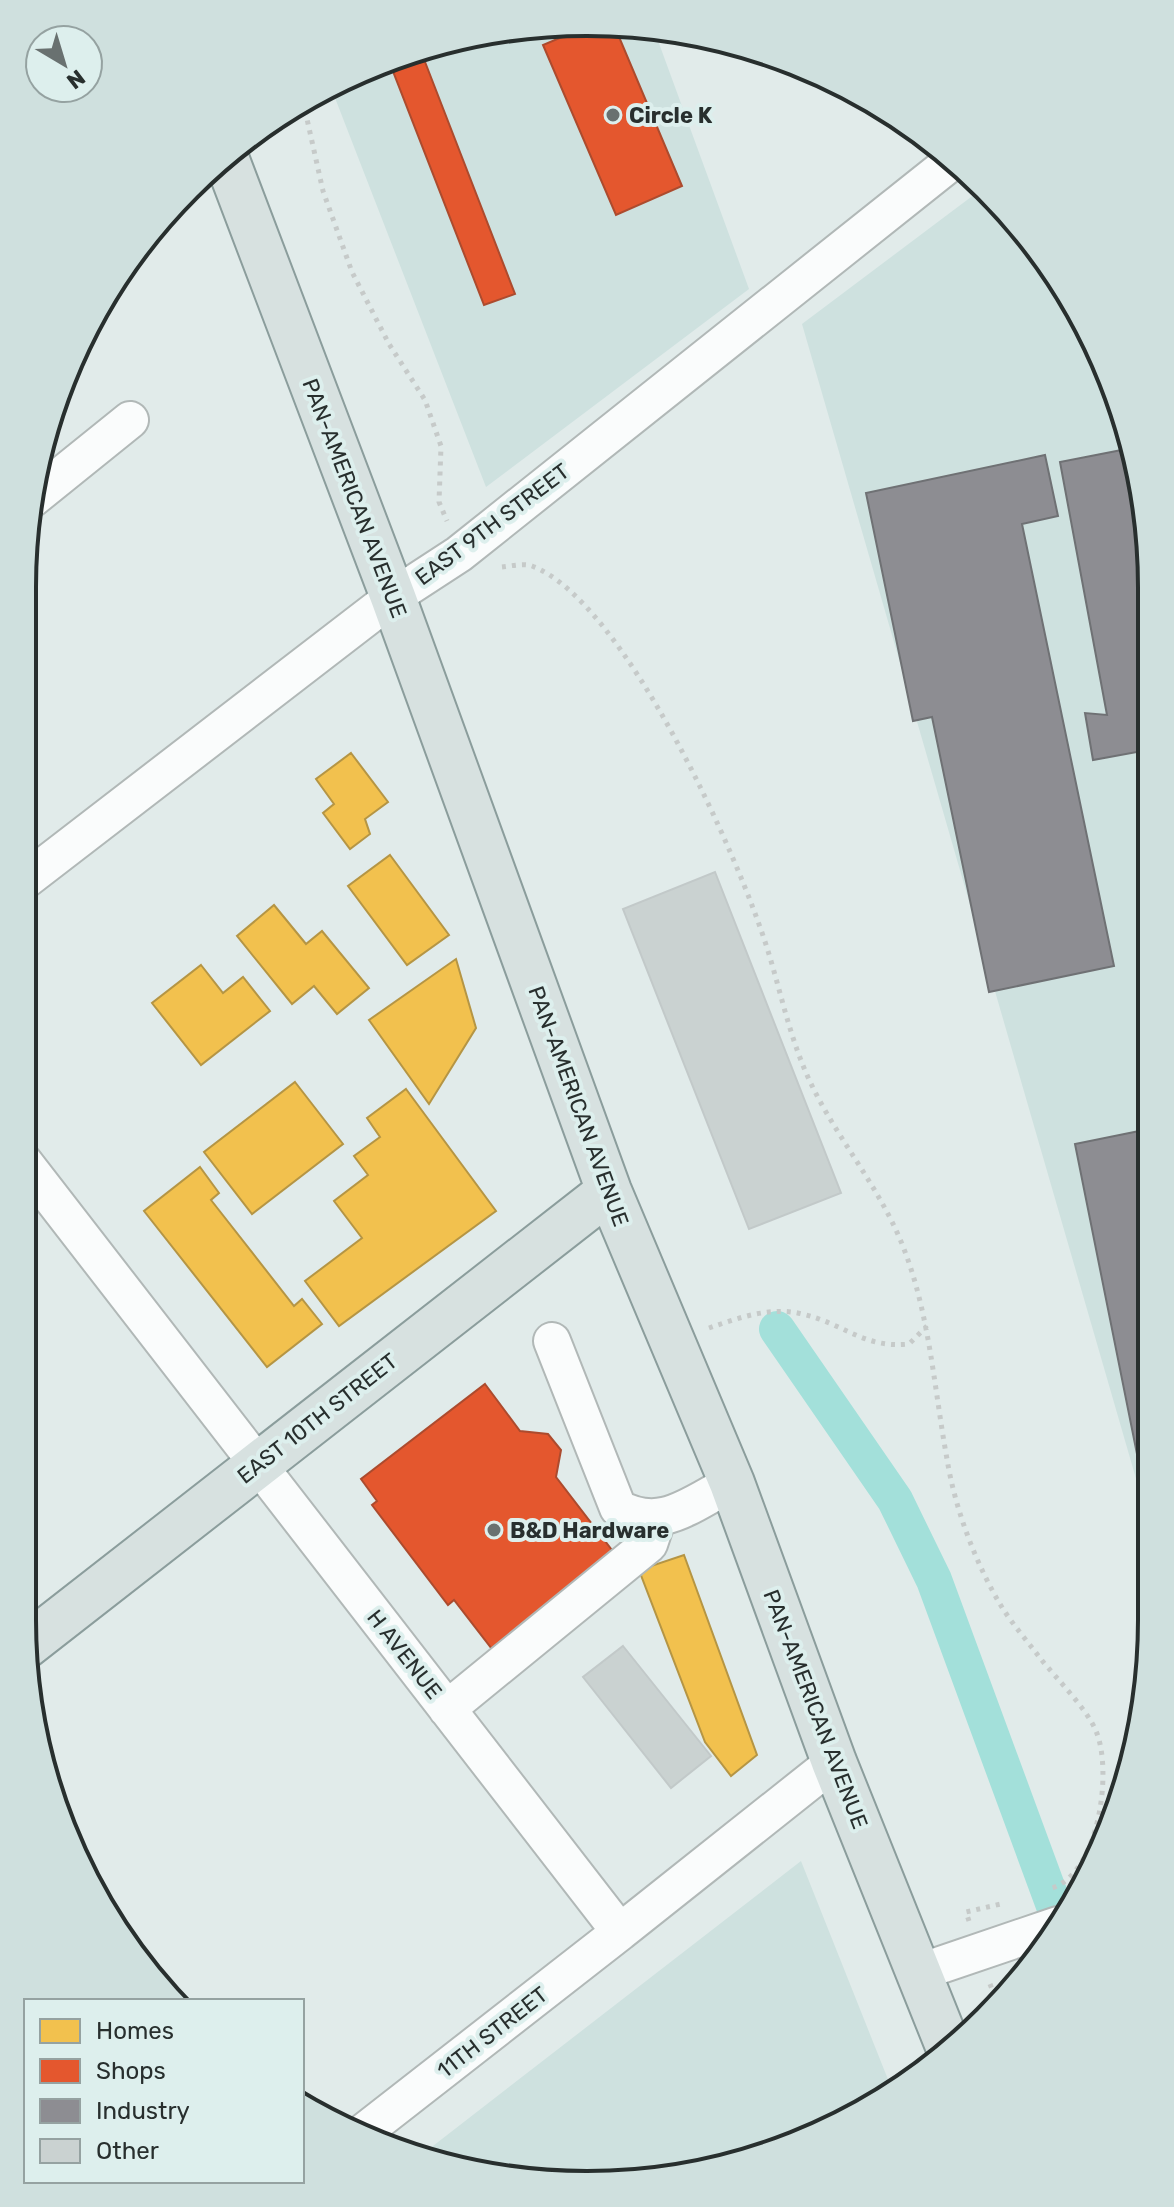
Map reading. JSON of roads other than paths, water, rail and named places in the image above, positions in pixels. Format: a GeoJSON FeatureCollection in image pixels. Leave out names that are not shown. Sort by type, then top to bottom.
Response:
{"type":"FeatureCollection","features":[{"type":"Feature","properties":{"kind":"main road","name":"PAN-AMERICAN AVENUE"},"geometry":{"type":"LineString","coordinates":[[230,168],[393,597],[609,1191],[732,1483],[834,1762],[945,2038]]}},
{"type":"Feature","properties":{"kind":"main road","name":"EAST 10TH STREET"},"geometry":{"type":"LineString","coordinates":[[36,1638],[609,1191]]}},
{"type":"Feature","properties":{"kind":"street","name":"EAST 9TH STREET"},"geometry":{"type":"LineString","coordinates":[[36,872],[393,597],[459,554],[944,168]]}},
{"type":"Feature","properties":{"kind":"street"},"geometry":{"type":"LineString","coordinates":[[46,488],[130,420]]}},
{"type":"Feature","properties":{"kind":"street","name":"H AVENUE"},"geometry":{"type":"LineString","coordinates":[[36,1178],[620,1932]]}},
{"type":"Feature","properties":{"kind":"street"},"geometry":{"type":"LineString","coordinates":[[552,1341],[618,1508],[636,1518],[657,1520],[732,1483]]}},
{"type":"Feature","properties":{"kind":"street"},"geometry":{"type":"LineString","coordinates":[[447,1709],[649,1544],[657,1520]]}},
{"type":"Feature","properties":{"kind":"street"},"geometry":{"type":"LineString","coordinates":[[620,1932],[834,1762]]}},
{"type":"Feature","properties":{"kind":"street"},"geometry":{"type":"LineString","coordinates":[[920,1972],[1042,1931]]}},
{"type":"Feature","properties":{"kind":"street","name":"11TH STREET"},"geometry":{"type":"LineString","coordinates":[[371,2127],[620,1932]]}},
{"type":"Feature","properties":{"kind":"waterway"},"geometry":{"type":"LineString","coordinates":[[777,1329],[895,1500],[934,1580],[1055,1910]]}},
{"type":"Feature","properties":{"kind":"place","name":"Circle K"},"geometry":{"type":"Point","coordinates":[613,115]}},
{"type":"Feature","properties":{"kind":"place","name":"B&D Hardware"},"geometry":{"type":"Point","coordinates":[494,1530]}}]}
